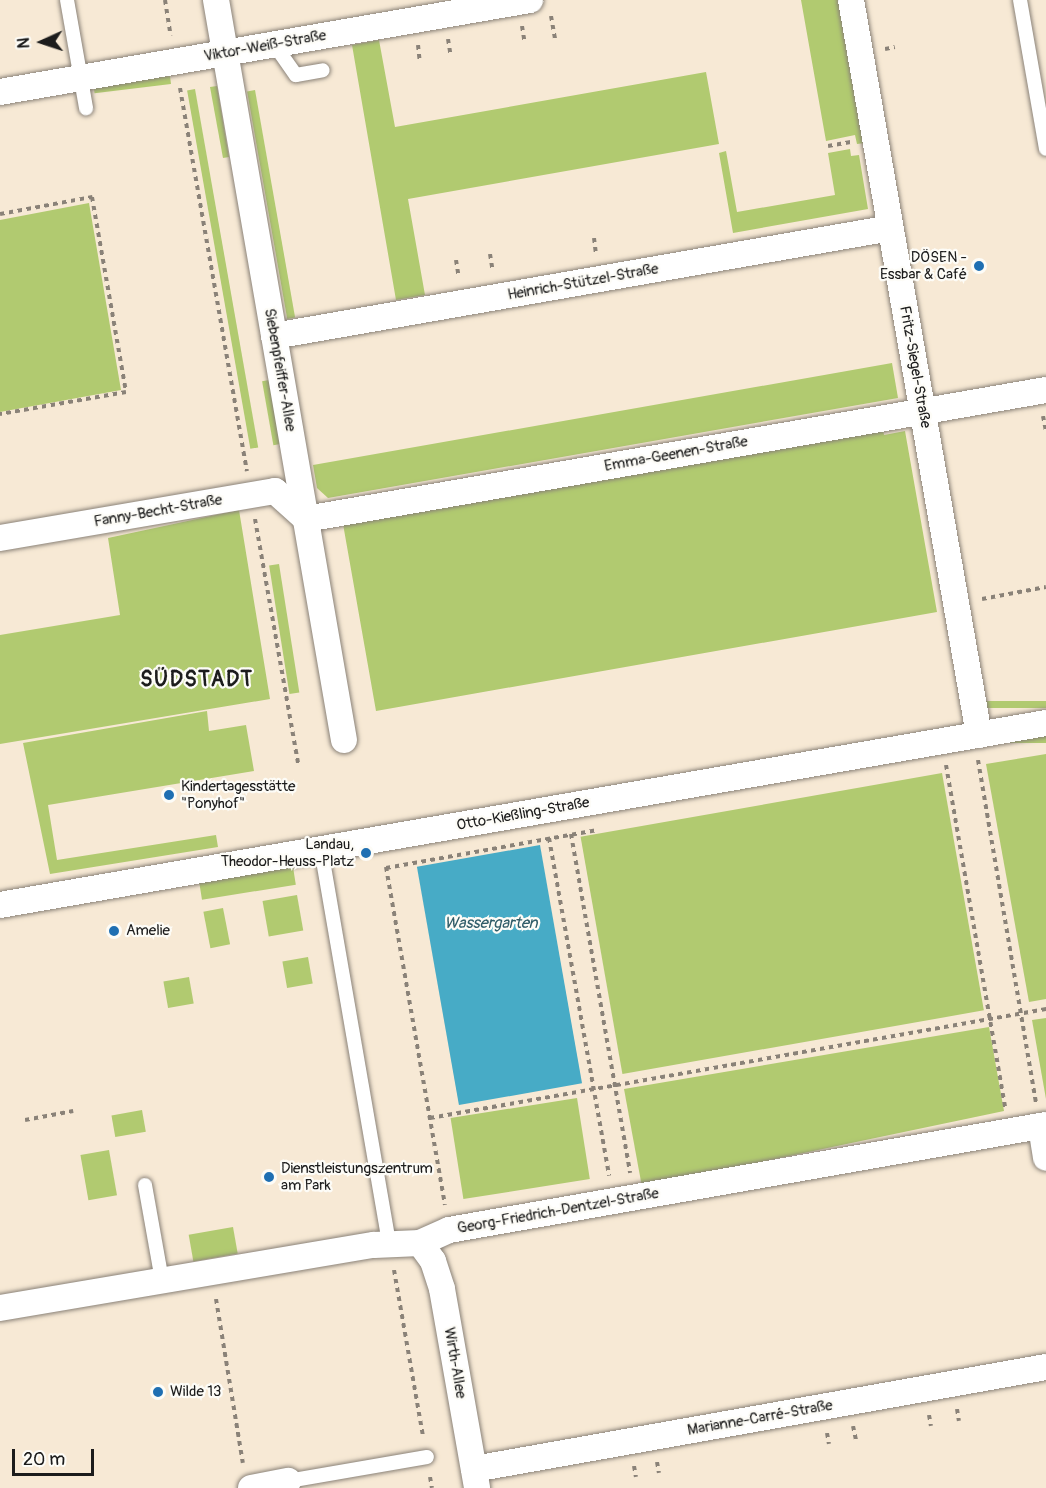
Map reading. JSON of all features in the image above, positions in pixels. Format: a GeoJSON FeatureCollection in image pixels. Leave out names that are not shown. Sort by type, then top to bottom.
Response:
{"type":"FeatureCollection","features":[{"type":"Feature","properties":{"kind":"street","name":"Siebenpfeiffer-Allee"},"geometry":{"type":"LineString","coordinates":[[216,0],[344,740]]}},
{"type":"Feature","properties":{"kind":"street","name":"Fritz-Siegel-Straße"},"geometry":{"type":"LineString","coordinates":[[851,0],[979,735]]}},
{"type":"Feature","properties":{"kind":"street","name":"Viktor-Weiß-Straße"},"geometry":{"type":"LineString","coordinates":[[0,92],[274,45],[540,5]]}},
{"type":"Feature","properties":{"kind":"street","name":"Heinrich-Stützel-Straße"},"geometry":{"type":"LineString","coordinates":[[274,336],[891,228]]}},
{"type":"Feature","properties":{"kind":"street","name":"Emma-Geenen-Straße"},"geometry":{"type":"LineString","coordinates":[[306,519],[1046,390]]}},
{"type":"Feature","properties":{"kind":"street","name":"Fanny-Becht-Straße"},"geometry":{"type":"LineString","coordinates":[[0,538],[275,491],[306,519]]}},
{"type":"Feature","properties":{"kind":"street","name":"Otto-Kießling-Straße"},"geometry":{"type":"LineString","coordinates":[[0,905],[1046,723]]}},
{"type":"Feature","properties":{"kind":"street","name":"Georg-Friedrich-Dentzel-Straße"},"geometry":{"type":"LineString","coordinates":[[0,1308],[389,1242],[420,1244],[449,1230],[1043,1126]]}},
{"type":"Feature","properties":{"kind":"street"},"geometry":{"type":"LineString","coordinates":[[1043,1126],[1046,1158]]}},
{"type":"Feature","properties":{"kind":"street","name":"Wirth-Allee"},"geometry":{"type":"LineString","coordinates":[[420,1244],[433,1261],[442,1289],[476,1478]]}},
{"type":"Feature","properties":{"kind":"street","name":"Marianne-Carré-Straße"},"geometry":{"type":"LineString","coordinates":[[476,1478],[1046,1367]]}},
{"type":"Feature","properties":{"kind":"street"},"geometry":{"type":"LineString","coordinates":[[248,1477],[288,1482]]}},
{"type":"Feature","properties":{"kind":"lane"},"geometry":{"type":"LineString","coordinates":[[67,0],[86,108]]}},
{"type":"Feature","properties":{"kind":"lane"},"geometry":{"type":"LineString","coordinates":[[1020,0],[1046,149]]}},
{"type":"Feature","properties":{"kind":"lane"},"geometry":{"type":"LineString","coordinates":[[274,45],[296,75],[322,70]]}},
{"type":"Feature","properties":{"kind":"lane"},"geometry":{"type":"LineString","coordinates":[[321,849],[389,1242]]}},
{"type":"Feature","properties":{"kind":"lane"},"geometry":{"type":"LineString","coordinates":[[145,1185],[162,1280]]}},
{"type":"Feature","properties":{"kind":"lane"},"geometry":{"type":"LineString","coordinates":[[288,1482],[427,1457]]}},
{"type":"Feature","properties":{"kind":"path"},"geometry":{"type":"LineString","coordinates":[[165,0],[298,764]]}},
{"type":"Feature","properties":{"kind":"path"},"geometry":{"type":"LineString","coordinates":[[540,5],[555,39]]}},
{"type":"Feature","properties":{"kind":"path"},"geometry":{"type":"LineString","coordinates":[[0,214],[92,197],[126,392],[0,414]]}},
{"type":"Feature","properties":{"kind":"path"},"geometry":{"type":"LineString","coordinates":[[976,600],[1046,587]]}},
{"type":"Feature","properties":{"kind":"path"},"geometry":{"type":"LineString","coordinates":[[979,735],[978,762],[1021,1014],[1043,1126]]}},
{"type":"Feature","properties":{"kind":"path"},"geometry":{"type":"LineString","coordinates":[[942,741],[1010,1131]]}},
{"type":"Feature","properties":{"kind":"path"},"geometry":{"type":"LineString","coordinates":[[555,809],[615,1085],[624,1199]]}},
{"type":"Feature","properties":{"kind":"path"},"geometry":{"type":"LineString","coordinates":[[555,809],[593,1089],[624,1199]]}},
{"type":"Feature","properties":{"kind":"path"},"geometry":{"type":"LineString","coordinates":[[381,839],[449,1230]]}},
{"type":"Feature","properties":{"kind":"path"},"geometry":{"type":"LineString","coordinates":[[430,1118],[1046,1009]]}},
{"type":"Feature","properties":{"kind":"path"},"geometry":{"type":"LineString","coordinates":[[25,1120],[73,1111]]}},
{"type":"Feature","properties":{"kind":"path"},"geometry":{"type":"LineString","coordinates":[[389,1242],[427,1457]]}},
{"type":"Feature","properties":{"kind":"path"},"geometry":{"type":"LineString","coordinates":[[212,1271],[248,1477]]}},
{"type":"Feature","properties":{"kind":"green space"},"geometry":{"type":"Polygon","coordinates":[[[801,0],[840,0],[865,143],[857,144],[855,135],[826,141],[801,0]]]}},
{"type":"Feature","properties":{"kind":"green space"},"geometry":{"type":"Polygon","coordinates":[[[379,40],[395,127],[706,72],[719,144],[408,199],[425,295],[396,300],[352,45],[379,40]]]}},
{"type":"Feature","properties":{"kind":"green space"},"geometry":{"type":"Polygon","coordinates":[[[170,76],[171,84],[95,93],[94,85],[170,76]]]}},
{"type":"Feature","properties":{"kind":"green space"},"geometry":{"type":"Polygon","coordinates":[[[217,86],[229,157],[223,158],[210,87],[217,86]]]}},
{"type":"Feature","properties":{"kind":"green space"},"geometry":{"type":"Polygon","coordinates":[[[195,89],[258,447],[250,449],[187,90],[195,89]]]}},
{"type":"Feature","properties":{"kind":"green space"},"geometry":{"type":"Polygon","coordinates":[[[255,90],[295,317],[287,319],[247,91],[255,90]]]}},
{"type":"Feature","properties":{"kind":"green space"},"geometry":{"type":"Polygon","coordinates":[[[850,149],[851,156],[859,155],[868,209],[733,233],[719,153],[726,151],[737,212],[835,195],[828,153],[850,149]]]}},
{"type":"Feature","properties":{"kind":"green space"},"geometry":{"type":"Polygon","coordinates":[[[89,203],[121,390],[0,412],[0,220],[89,203]]]}},
{"type":"Feature","properties":{"kind":"green space"},"geometry":{"type":"Polygon","coordinates":[[[892,363],[898,398],[328,498],[317,488],[313,465],[892,363]]]}},
{"type":"Feature","properties":{"kind":"green space"},"geometry":{"type":"Polygon","coordinates":[[[269,380],[280,444],[273,445],[262,381],[269,380]]]}},
{"type":"Feature","properties":{"kind":"green space"},"geometry":{"type":"Polygon","coordinates":[[[883,429],[884,435],[905,431],[937,612],[376,711],[343,524],[883,429]]]}},
{"type":"Feature","properties":{"kind":"green space"},"geometry":{"type":"Polygon","coordinates":[[[239,510],[270,699],[0,744],[0,635],[120,615],[108,538],[239,510]]]}},
{"type":"Feature","properties":{"kind":"green space"},"geometry":{"type":"Polygon","coordinates":[[[279,564],[299,692],[289,694],[269,566],[279,564]]]}},
{"type":"Feature","properties":{"kind":"green space"},"geometry":{"type":"Polygon","coordinates":[[[977,701],[1046,701],[1046,708],[977,708],[977,701]]]}},
{"type":"Feature","properties":{"kind":"green space"},"geometry":{"type":"Polygon","coordinates":[[[207,711],[209,731],[246,725],[254,771],[48,805],[57,860],[216,835],[218,847],[50,874],[23,743],[207,711]]]}},
{"type":"Feature","properties":{"kind":"green space"},"geometry":{"type":"Polygon","coordinates":[[[980,734],[1046,734],[1046,743],[980,743],[980,734]]]}},
{"type":"Feature","properties":{"kind":"green space"},"geometry":{"type":"Polygon","coordinates":[[[1046,754],[1046,999],[1029,1002],[986,764],[1046,754]]]}},
{"type":"Feature","properties":{"kind":"green space"},"geometry":{"type":"Polygon","coordinates":[[[942,773],[984,1010],[622,1074],[581,837],[942,773]]]}},
{"type":"Feature","properties":{"kind":"green space"},"geometry":{"type":"Polygon","coordinates":[[[293,867],[296,885],[202,900],[199,882],[293,867]]]}},
{"type":"Feature","properties":{"kind":"green space"},"geometry":{"type":"Polygon","coordinates":[[[297,895],[303,930],[269,937],[263,901],[297,895]]]}},
{"type":"Feature","properties":{"kind":"green space"},"geometry":{"type":"Polygon","coordinates":[[[223,908],[230,944],[210,948],[203,912],[223,908]]]}},
{"type":"Feature","properties":{"kind":"green space"},"geometry":{"type":"Polygon","coordinates":[[[308,957],[313,984],[287,988],[282,962],[308,957]]]}},
{"type":"Feature","properties":{"kind":"green space"},"geometry":{"type":"Polygon","coordinates":[[[189,977],[194,1004],[168,1008],[163,982],[189,977]]]}},
{"type":"Feature","properties":{"kind":"green space"},"geometry":{"type":"Polygon","coordinates":[[[1046,1018],[1046,1099],[1032,1020],[1046,1018]]]}},
{"type":"Feature","properties":{"kind":"green space"},"geometry":{"type":"Polygon","coordinates":[[[989,1027],[1004,1111],[642,1187],[624,1089],[989,1027]]]}},
{"type":"Feature","properties":{"kind":"green space"},"geometry":{"type":"Polygon","coordinates":[[[577,1098],[590,1179],[463,1199],[451,1118],[577,1098]]]}},
{"type":"Feature","properties":{"kind":"green space"},"geometry":{"type":"Polygon","coordinates":[[[142,1110],[146,1132],[115,1137],[111,1115],[142,1110]]]}},
{"type":"Feature","properties":{"kind":"green space"},"geometry":{"type":"Polygon","coordinates":[[[109,1150],[117,1195],[88,1200],[80,1155],[109,1150]]]}},
{"type":"Feature","properties":{"kind":"green space"},"geometry":{"type":"Polygon","coordinates":[[[233,1227],[238,1254],[193,1261],[189,1235],[233,1227]]]}},
{"type":"Feature","properties":{"kind":"water","name":"Wassergarten"},"geometry":{"type":"Polygon","coordinates":[[[540,845],[582,1083],[459,1105],[417,867],[540,845]]]}},
{"type":"Feature","properties":{"kind":"place","name":"DÖSEN - Essbar & Café"},"geometry":{"type":"Point","coordinates":[979,266]}},
{"type":"Feature","properties":{"kind":"place","name":"Kindertagesstätte \"Ponyhof\""},"geometry":{"type":"Point","coordinates":[169,795]}},
{"type":"Feature","properties":{"kind":"place","name":"Landau, Theodor-Heuss-Platz"},"geometry":{"type":"Point","coordinates":[366,853]}},
{"type":"Feature","properties":{"kind":"place","name":"Amelie"},"geometry":{"type":"Point","coordinates":[114,931]}},
{"type":"Feature","properties":{"kind":"place","name":"Dienstleistungszentrum am Park"},"geometry":{"type":"Point","coordinates":[269,1177]}},
{"type":"Feature","properties":{"kind":"place","name":"Wilde 13"},"geometry":{"type":"Point","coordinates":[158,1392]}},
{"type":"Feature","properties":{"kind":"district","name":"SÜDSTADT"},"geometry":{"type":"Point","coordinates":[197,680]}}]}
